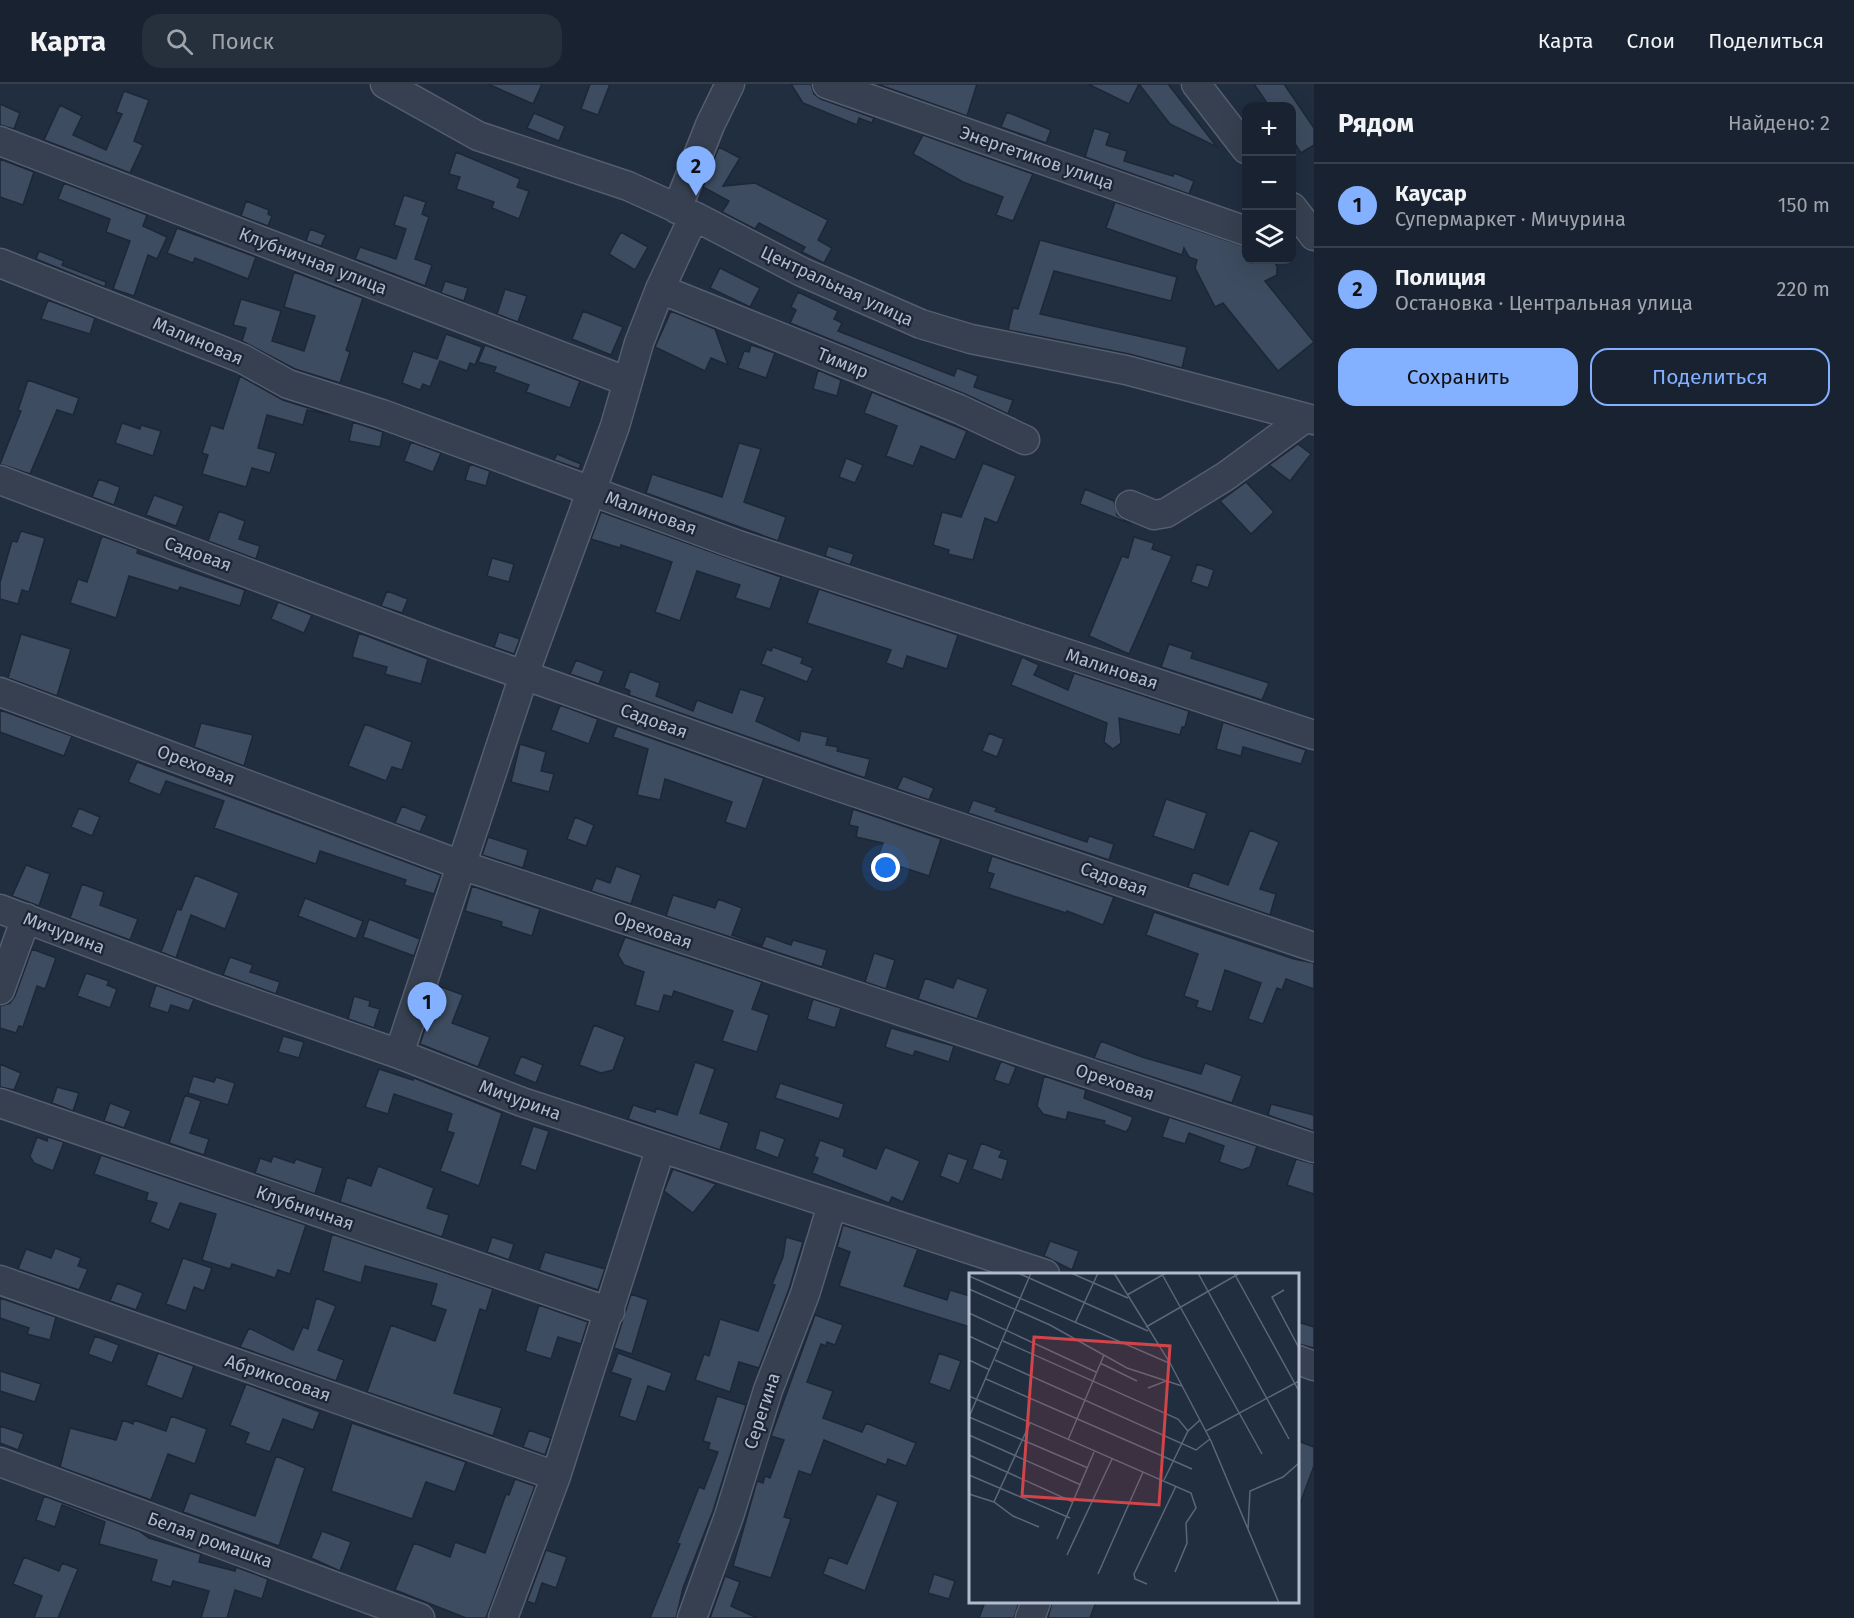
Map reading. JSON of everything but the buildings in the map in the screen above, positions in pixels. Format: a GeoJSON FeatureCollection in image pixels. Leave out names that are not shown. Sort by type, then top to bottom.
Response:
{"type":"FeatureCollection","features":[{"type":"Feature","properties":{"kind":"street","name":"Центральная улица"},"geometry":{"type":"LineString","coordinates":[[385,84],[478,136],[628,186],[686,212],[802,272],[921,324],[970,339],[1126,370],[1310,419]]}},
{"type":"Feature","properties":{"kind":"street"},"geometry":{"type":"LineString","coordinates":[[399,1054],[524,675],[615,426],[626,381],[686,212],[710,125],[730,84]]}},
{"type":"Feature","properties":{"kind":"street","name":"Энергетиков улица"},"geometry":{"type":"LineString","coordinates":[[827,84],[1242,230]]}},
{"type":"Feature","properties":{"kind":"street"},"geometry":{"type":"LineString","coordinates":[[1196,84],[1242,144]]}},
{"type":"Feature","properties":{"kind":"street","name":"Клубничная улица"},"geometry":{"type":"LineString","coordinates":[[0,141],[626,381]]}},
{"type":"Feature","properties":{"kind":"street"},"geometry":{"type":"LineString","coordinates":[[1294,210],[1314,236]]}},
{"type":"Feature","properties":{"kind":"street"},"geometry":{"type":"LineString","coordinates":[[1296,243],[1314,247]]}},
{"type":"Feature","properties":{"kind":"street","name":"Малиновая"},"geometry":{"type":"LineString","coordinates":[[0,263],[243,359],[288,384],[382,414],[738,545],[1314,735]]}},
{"type":"Feature","properties":{"kind":"street","name":"Тимир"},"geometry":{"type":"LineString","coordinates":[[660,289],[959,409],[1025,440]]}},
{"type":"Feature","properties":{"kind":"street"},"geometry":{"type":"LineString","coordinates":[[1130,505],[1154,515],[1166,513],[1226,476],[1310,419]]}},
{"type":"Feature","properties":{"kind":"street","name":"Садовая"},"geometry":{"type":"LineString","coordinates":[[0,480],[342,610],[524,675],[828,783],[1314,947]]}},
{"type":"Feature","properties":{"kind":"street","name":"Ореховая"},"geometry":{"type":"LineString","coordinates":[[0,692],[461,865],[1314,1148]]}},
{"type":"Feature","properties":{"kind":"street"},"geometry":{"type":"LineString","coordinates":[[0,990],[13,913]]}},
{"type":"Feature","properties":{"kind":"street","name":"Мичурина"},"geometry":{"type":"LineString","coordinates":[[13,913],[202,985],[399,1054],[522,1102],[660,1150],[1040,1273]]}},
{"type":"Feature","properties":{"kind":"street","name":"Клубничная"},"geometry":{"type":"LineString","coordinates":[[0,1103],[610,1312]]}},
{"type":"Feature","properties":{"kind":"street"},"geometry":{"type":"LineString","coordinates":[[503,1618],[556,1476],[660,1150]]}},
{"type":"Feature","properties":{"kind":"street","name":"Серегина"},"geometry":{"type":"LineString","coordinates":[[692,1618],[729,1516],[768,1390],[805,1294],[832,1204]]}},
{"type":"Feature","properties":{"kind":"street","name":"Абрикосовая"},"geometry":{"type":"LineString","coordinates":[[0,1280],[556,1476]]}},
{"type":"Feature","properties":{"kind":"street"},"geometry":{"type":"LineString","coordinates":[[1299,1360],[1314,1366]]}},
{"type":"Feature","properties":{"kind":"street","name":"Белая ромашка"},"geometry":{"type":"LineString","coordinates":[[0,1462],[420,1618]]}},
{"type":"Feature","properties":{"kind":"street"},"geometry":{"type":"LineString","coordinates":[[1030,1618],[1036,1603]]}},
{"type":"Feature","properties":{"kind":"place","name":"Полиция"},"geometry":{"type":"Point","coordinates":[696,196]}},
{"type":"Feature","properties":{"kind":"place","name":"Каусар"},"geometry":{"type":"Point","coordinates":[427,1032]}}]}
